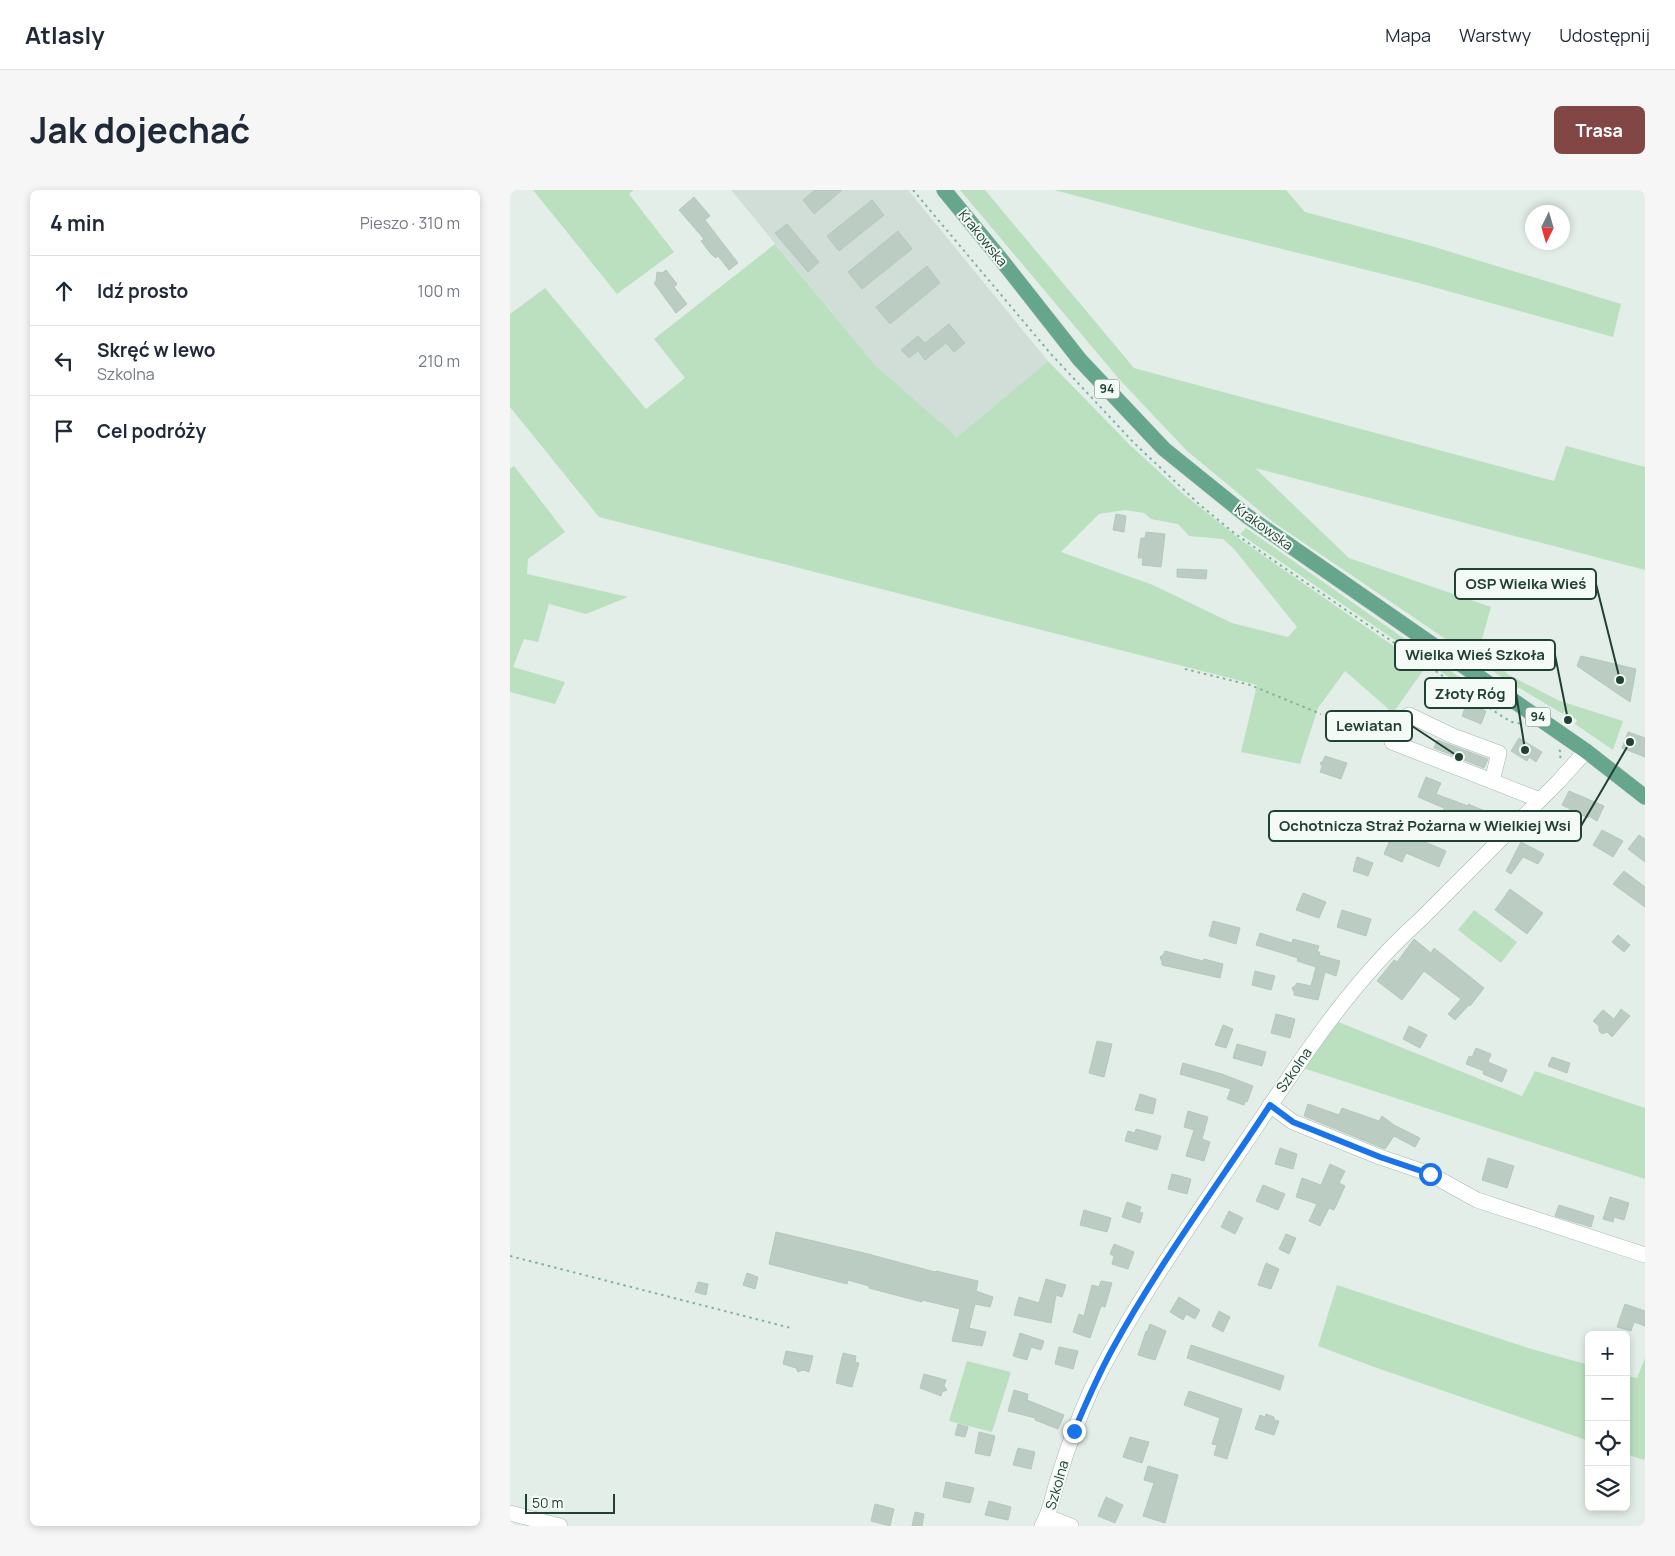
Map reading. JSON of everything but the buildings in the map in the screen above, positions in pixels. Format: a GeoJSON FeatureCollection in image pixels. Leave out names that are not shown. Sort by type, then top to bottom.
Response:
{"type":"FeatureCollection","features":[{"type":"Feature","properties":{"kind":"main road","name":"Krakowska"},"geometry":{"type":"LineString","coordinates":[[944,190],[1080,360],[1164,449],[1247,516],[1586,751],[1645,797]]}},
{"type":"Feature","properties":{"kind":"street"},"geometry":{"type":"LineString","coordinates":[[1409,714],[1453,736],[1499,753],[1492,781]]}},
{"type":"Feature","properties":{"kind":"street"},"geometry":{"type":"LineString","coordinates":[[1392,742],[1540,800]]}},
{"type":"Feature","properties":{"kind":"street","name":"Szkolna"},"geometry":{"type":"LineString","coordinates":[[1046,1523],[1074,1431],[1091,1390],[1113,1348],[1157,1274],[1331,1016],[1374,964],[1540,800],[1586,751]]}},
{"type":"Feature","properties":{"kind":"street"},"geometry":{"type":"LineString","coordinates":[[1270,1105],[1293,1122],[1380,1157],[1430,1174],[1477,1200],[1645,1255]]}},
{"type":"Feature","properties":{"kind":"street"},"geometry":{"type":"LineString","coordinates":[[510,1513],[560,1526]]}},
{"type":"Feature","properties":{"kind":"street"},"geometry":{"type":"LineString","coordinates":[[1046,1523],[1071,1526]]}},
{"type":"Feature","properties":{"kind":"path"},"geometry":{"type":"LineString","coordinates":[[1186,669],[1250,685],[1321,714]]}},
{"type":"Feature","properties":{"kind":"path"},"geometry":{"type":"LineString","coordinates":[[1503,717],[1527,726]]}},
{"type":"Feature","properties":{"kind":"path"},"geometry":{"type":"LineString","coordinates":[[1556,747],[1561,752],[1560,762]]}},
{"type":"Feature","properties":{"kind":"path"},"geometry":{"type":"LineString","coordinates":[[510,1256],[791,1328]]}},
{"type":"Feature","properties":{"kind":"shaded area"},"geometry":{"type":"Polygon","coordinates":[[[731,190],[908,190],[1048,361],[956,438],[952,432],[876,366],[731,190]]]}},
{"type":"Feature","properties":{"kind":"green space"},"geometry":{"type":"Polygon","coordinates":[[[533,190],[634,190],[629,194],[674,252],[617,294],[533,190]]]}},
{"type":"Feature","properties":{"kind":"green space"},"geometry":{"type":"Polygon","coordinates":[[[960,190],[985,190],[1134,368],[1554,481],[1566,446],[1645,467],[1645,570],[1255,468],[1349,558],[1491,607],[1479,650],[1509,675],[1560,701],[1623,721],[1613,750],[1575,724],[1577,720],[1564,711],[1563,714],[1506,680],[1273,522],[1187,451],[1119,379],[960,190]]]}},
{"type":"Feature","properties":{"kind":"green space"},"geometry":{"type":"Polygon","coordinates":[[[1054,190],[1286,190],[1305,212],[1428,245],[1621,304],[1613,337],[1415,282],[1054,190]]]}},
{"type":"Feature","properties":{"kind":"green space"},"geometry":{"type":"Polygon","coordinates":[[[775,244],[876,366],[952,432],[956,438],[1048,361],[1131,446],[1181,492],[1241,540],[1425,668],[1393,713],[1345,671],[1318,708],[1300,764],[1241,752],[1257,685],[599,517],[510,407],[510,314],[545,288],[646,409],[685,378],[654,339],[775,244]],[[1125,510],[1099,514],[1061,552],[1153,585],[1232,623],[1288,637],[1297,627],[1234,549],[1223,539],[1189,536],[1178,524],[1151,519],[1144,513],[1125,510]]]}},
{"type":"Feature","properties":{"kind":"green space"},"geometry":{"type":"Polygon","coordinates":[[[514,466],[565,532],[528,559],[527,574],[628,597],[586,614],[549,604],[538,642],[524,639],[513,667],[565,682],[555,704],[510,692],[510,469],[514,466]]]}},
{"type":"Feature","properties":{"kind":"green space"},"geometry":{"type":"Polygon","coordinates":[[[1246,528],[1502,707],[1497,710],[1240,534],[1246,528]]]}},
{"type":"Feature","properties":{"kind":"green space"},"geometry":{"type":"Polygon","coordinates":[[[1474,910],[1517,942],[1501,963],[1458,930],[1474,910]]]}},
{"type":"Feature","properties":{"kind":"green space"},"geometry":{"type":"Polygon","coordinates":[[[1336,1021],[1522,1096],[1535,1071],[1645,1108],[1645,1179],[1303,1068],[1336,1021]]]}},
{"type":"Feature","properties":{"kind":"green space"},"geometry":{"type":"Polygon","coordinates":[[[1337,1285],[1528,1348],[1585,1364],[1585,1440],[1377,1368],[1318,1346],[1337,1285]]]}},
{"type":"Feature","properties":{"kind":"green space"},"geometry":{"type":"Polygon","coordinates":[[[1645,1358],[1644,1460],[1630,1455],[1630,1377],[1637,1378],[1645,1358]]]}},
{"type":"Feature","properties":{"kind":"green space"},"geometry":{"type":"Polygon","coordinates":[[[967,1361],[1011,1372],[992,1432],[949,1421],[967,1361]]]}},
{"type":"Feature","properties":{"kind":"place","name":"OSP Wielka Wieś"},"geometry":{"type":"Point","coordinates":[1620,680]}},
{"type":"Feature","properties":{"kind":"place","name":"Wielka Wieś Szkoła"},"geometry":{"type":"Point","coordinates":[1568,720]}},
{"type":"Feature","properties":{"kind":"place","name":"Ochotnicza Straż Pożarna w Wielkiej Wsi"},"geometry":{"type":"Point","coordinates":[1630,742]}},
{"type":"Feature","properties":{"kind":"place","name":"Złoty Róg"},"geometry":{"type":"Point","coordinates":[1525,750]}},
{"type":"Feature","properties":{"kind":"place","name":"Lewiatan"},"geometry":{"type":"Point","coordinates":[1459,757]}},
{"type":"Feature","properties":{"kind":"route"},"geometry":{"type":"LineString","coordinates":[[1074,1431],[1091,1390],[1113,1348],[1157,1274],[1270,1105],[1293,1122],[1380,1157],[1430,1174]]}}]}
